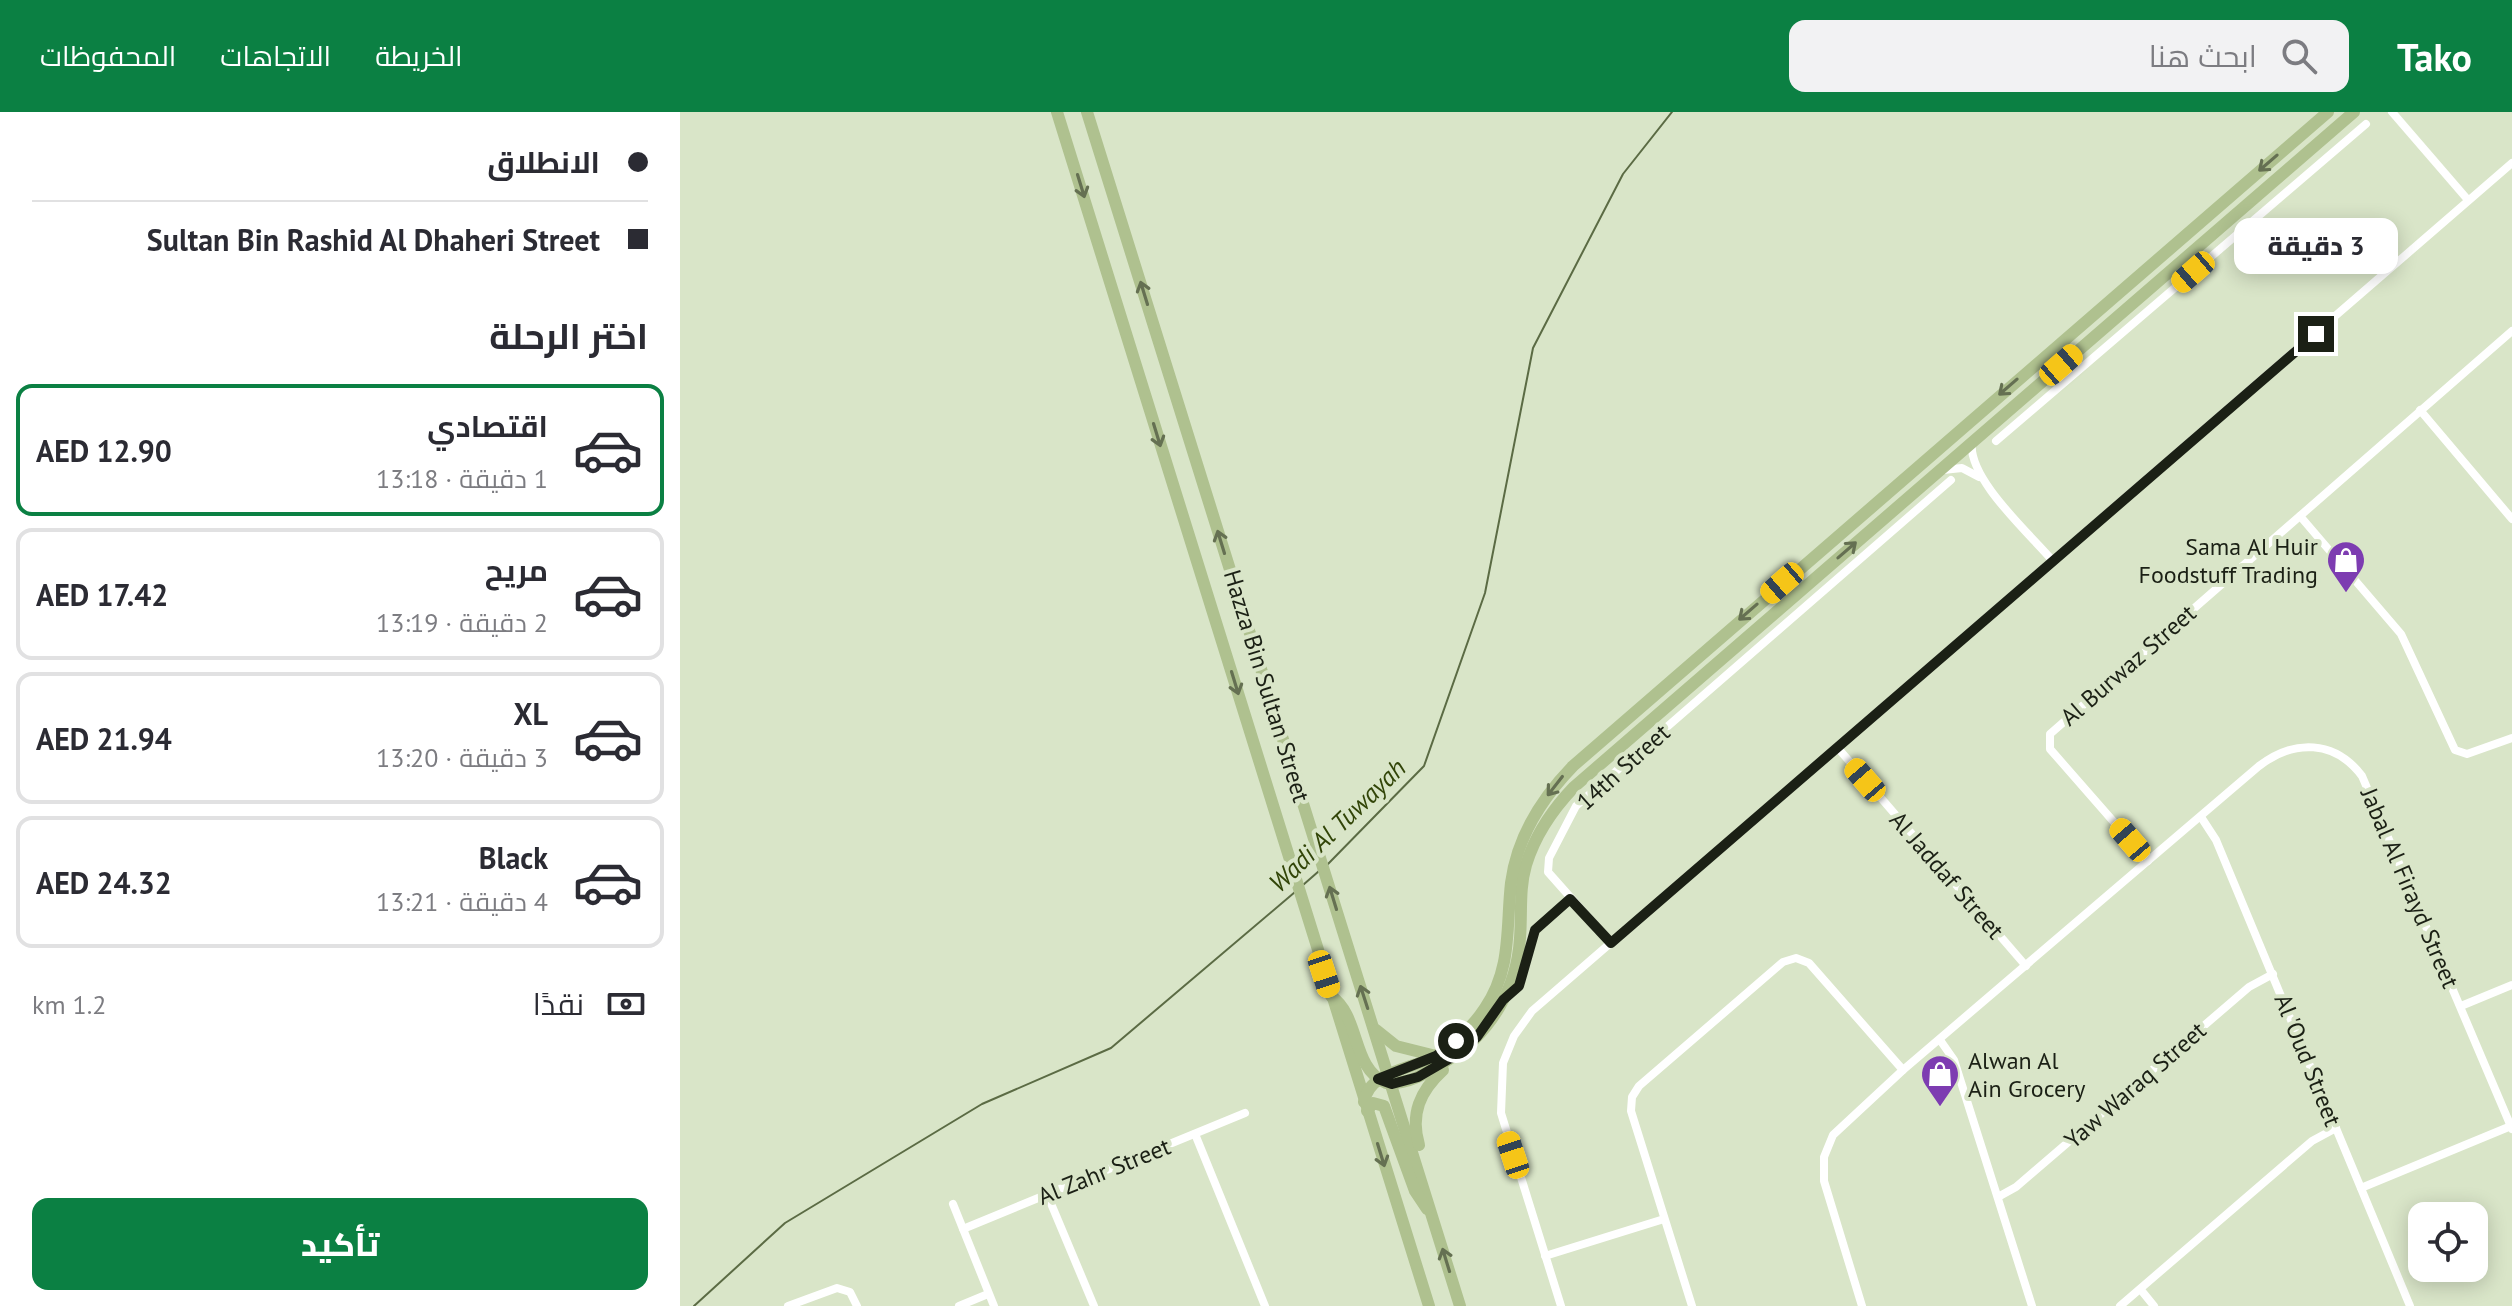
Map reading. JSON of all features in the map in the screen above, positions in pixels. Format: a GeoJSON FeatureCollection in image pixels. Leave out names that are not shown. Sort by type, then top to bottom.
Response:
{"type":"FeatureCollection","features":[{"type":"Feature","properties":{"kind":"main road","name":"Hazza Bin Sultan Street"},"geometry":{"type":"LineString","coordinates":[[1057,112],[1429,1306]]}},
{"type":"Feature","properties":{"kind":"main road","name":"Hazza Bin Sultan Street"},"geometry":{"type":"LineString","coordinates":[[1087,112],[1374,1028],[1386,1079],[1460,1306]]}},
{"type":"Feature","properties":{"kind":"main road"},"geometry":{"type":"LineString","coordinates":[[1366,1107],[1369,1087],[1436,1056],[1472,1025],[1498,987],[1507,949],[1513,870],[1524,835],[1538,809],[1573,766],[2328,112]]}},
{"type":"Feature","properties":{"kind":"main road"},"geometry":{"type":"LineString","coordinates":[[1432,1214],[1432,1188],[1416,1134],[1417,1106],[1426,1086],[1477,1037],[1503,1000],[1517,964],[1522,884],[1536,840],[1566,795],[1636,731],[2354,112]]}},
{"type":"Feature","properties":{"kind":"main road"},"geometry":{"type":"LineString","coordinates":[[2127,308],[2126,295],[2177,249],[2191,229]]}},
{"type":"Feature","properties":{"kind":"main road"},"geometry":{"type":"LineString","coordinates":[[1636,731],[1633,724],[1636,717],[1696,658]]}},
{"type":"Feature","properties":{"kind":"main road"},"geometry":{"type":"LineString","coordinates":[[1331,996],[1347,1013],[1366,1065],[1386,1079],[1431,1071],[1477,1037]]}},
{"type":"Feature","properties":{"kind":"main road"},"geometry":{"type":"LineString","coordinates":[[1374,1028],[1389,1043],[1436,1056]]}},
{"type":"Feature","properties":{"kind":"main road"},"geometry":{"type":"LineString","coordinates":[[1366,1107],[1376,1102],[1384,1106],[1415,1191],[1432,1214]]}},
{"type":"Feature","properties":{"kind":"street"},"geometry":{"type":"LineString","coordinates":[[2392,114],[2468,200]]}},
{"type":"Feature","properties":{"kind":"street"},"geometry":{"type":"LineString","coordinates":[[1996,441],[2366,124]]}},
{"type":"Feature","properties":{"kind":"street"},"geometry":{"type":"LineString","coordinates":[[1561,1306],[1501,1113],[1503,1063],[1514,1036],[1532,1011],[2512,163]]}},
{"type":"Feature","properties":{"kind":"street"},"geometry":{"type":"LineString","coordinates":[[2191,251],[2195,270]]}},
{"type":"Feature","properties":{"kind":"street"},"geometry":{"type":"LineString","coordinates":[[2177,263],[2195,270]]}},
{"type":"Feature","properties":{"kind":"street","name":"Al Burwaz Street"},"geometry":{"type":"LineString","coordinates":[[2148,861],[2050,749],[2050,734],[2512,331]]}},
{"type":"Feature","properties":{"kind":"street"},"geometry":{"type":"LineString","coordinates":[[2420,410],[2512,519]]}},
{"type":"Feature","properties":{"kind":"street"},"geometry":{"type":"LineString","coordinates":[[1972,441],[1973,462],[1983,480],[2052,560]]}},
{"type":"Feature","properties":{"kind":"street"},"geometry":{"type":"LineString","coordinates":[[1938,471],[1962,468],[1983,480]]}},
{"type":"Feature","properties":{"kind":"street","name":"14th Street"},"geometry":{"type":"LineString","coordinates":[[1611,943],[1549,875],[1547,865],[1573,811],[1951,480]]}},
{"type":"Feature","properties":{"kind":"street"},"geometry":{"type":"LineString","coordinates":[[2300,516],[2401,634],[2455,750],[2467,754],[2512,738]]}},
{"type":"Feature","properties":{"kind":"street"},"geometry":{"type":"LineString","coordinates":[[1733,648],[1738,666]]}},
{"type":"Feature","properties":{"kind":"street"},"geometry":{"type":"LineString","coordinates":[[1708,669],[1722,678]]}},
{"type":"Feature","properties":{"kind":"street","name":"Jabal Al Firayd Street"},"geometry":{"type":"LineString","coordinates":[[1862,1306],[1824,1181],[1824,1157],[1841,1125],[2259,766],[2282,751],[2319,746],[2351,762],[2372,796],[2511,1128]]}},
{"type":"Feature","properties":{"kind":"street","name":"Al Jaddaf Street"},"geometry":{"type":"LineString","coordinates":[[1837,747],[2026,966]]}},
{"type":"Feature","properties":{"kind":"street","name":"Al 'Oud Street"},"geometry":{"type":"LineString","coordinates":[[2201,817],[2216,840],[2273,974],[2409,1306]]}},
{"type":"Feature","properties":{"kind":"street"},"geometry":{"type":"LineString","coordinates":[[1503,1000],[1519,986],[1535,930],[1570,899]]}},
{"type":"Feature","properties":{"kind":"street"},"geometry":{"type":"LineString","coordinates":[[1692,1306],[1631,1111],[1632,1097],[1639,1086],[1783,962],[1796,958],[1809,963],[1903,1070]]}},
{"type":"Feature","properties":{"kind":"street","name":"Yaw Waraq Street"},"geometry":{"type":"LineString","coordinates":[[1998,1197],[2016,1187],[2249,987],[2273,974]]}},
{"type":"Feature","properties":{"kind":"street"},"geometry":{"type":"LineString","coordinates":[[2461,1006],[2512,985]]}},
{"type":"Feature","properties":{"kind":"street"},"geometry":{"type":"LineString","coordinates":[[1940,1040],[1954,1060],[2032,1306]]}},
{"type":"Feature","properties":{"kind":"street","name":"Al Zahr Street"},"geometry":{"type":"LineString","coordinates":[[963,1229],[1245,1113]]}},
{"type":"Feature","properties":{"kind":"street"},"geometry":{"type":"LineString","coordinates":[[2120,1306],[2312,1141],[2336,1128]]}},
{"type":"Feature","properties":{"kind":"street"},"geometry":{"type":"LineString","coordinates":[[2361,1188],[2511,1128]]}},
{"type":"Feature","properties":{"kind":"street"},"geometry":{"type":"LineString","coordinates":[[1195,1134],[1265,1306]]}},
{"type":"Feature","properties":{"kind":"street"},"geometry":{"type":"LineString","coordinates":[[1047,1194],[1094,1306]]}},
{"type":"Feature","properties":{"kind":"street"},"geometry":{"type":"LineString","coordinates":[[953,1204],[994,1306]]}},
{"type":"Feature","properties":{"kind":"street"},"geometry":{"type":"LineString","coordinates":[[1545,1256],[1664,1219]]}},
{"type":"Feature","properties":{"kind":"street"},"geometry":{"type":"LineString","coordinates":[[788,1306],[837,1288],[850,1292],[857,1306]]}},
{"type":"Feature","properties":{"kind":"street"},"geometry":{"type":"LineString","coordinates":[[2141,1290],[2154,1306]]}},
{"type":"Feature","properties":{"kind":"street"},"geometry":{"type":"LineString","coordinates":[[959,1306],[988,1294]]}},
{"type":"Feature","properties":{"kind":"waterway","name":"Wadi Al Tuwayah"},"geometry":{"type":"LineString","coordinates":[[1327,865],[1424,766],[1485,593],[1533,348],[1623,174],[1672,112]]}},
{"type":"Feature","properties":{"kind":"waterway","name":"Wadi Al Tuwayah"},"geometry":{"type":"LineString","coordinates":[[1303,885],[1319,871]]}},
{"type":"Feature","properties":{"kind":"waterway","name":"Wadi Al Tuwayah"},"geometry":{"type":"LineString","coordinates":[[694,1306],[785,1223],[982,1104],[1111,1048],[1295,892]]}},
{"type":"Feature","properties":{"kind":"place","name":"Sama Al Huir Foodstuff Trading"},"geometry":{"type":"Point","coordinates":[2346,594]}},
{"type":"Feature","properties":{"kind":"place","name":"Alwan Al Ain Grocery"},"geometry":{"type":"Point","coordinates":[1940,1108]}},
{"type":"Feature","properties":{"kind":"route"},"geometry":{"type":"LineString","coordinates":[[1456,1041],[1436,1056],[1378,1079],[1392,1084],[1418,1077],[1456,1055],[1477,1037],[1503,1000],[1519,986],[1535,930],[1570,899],[1611,943],[2316,334]]}}]}
